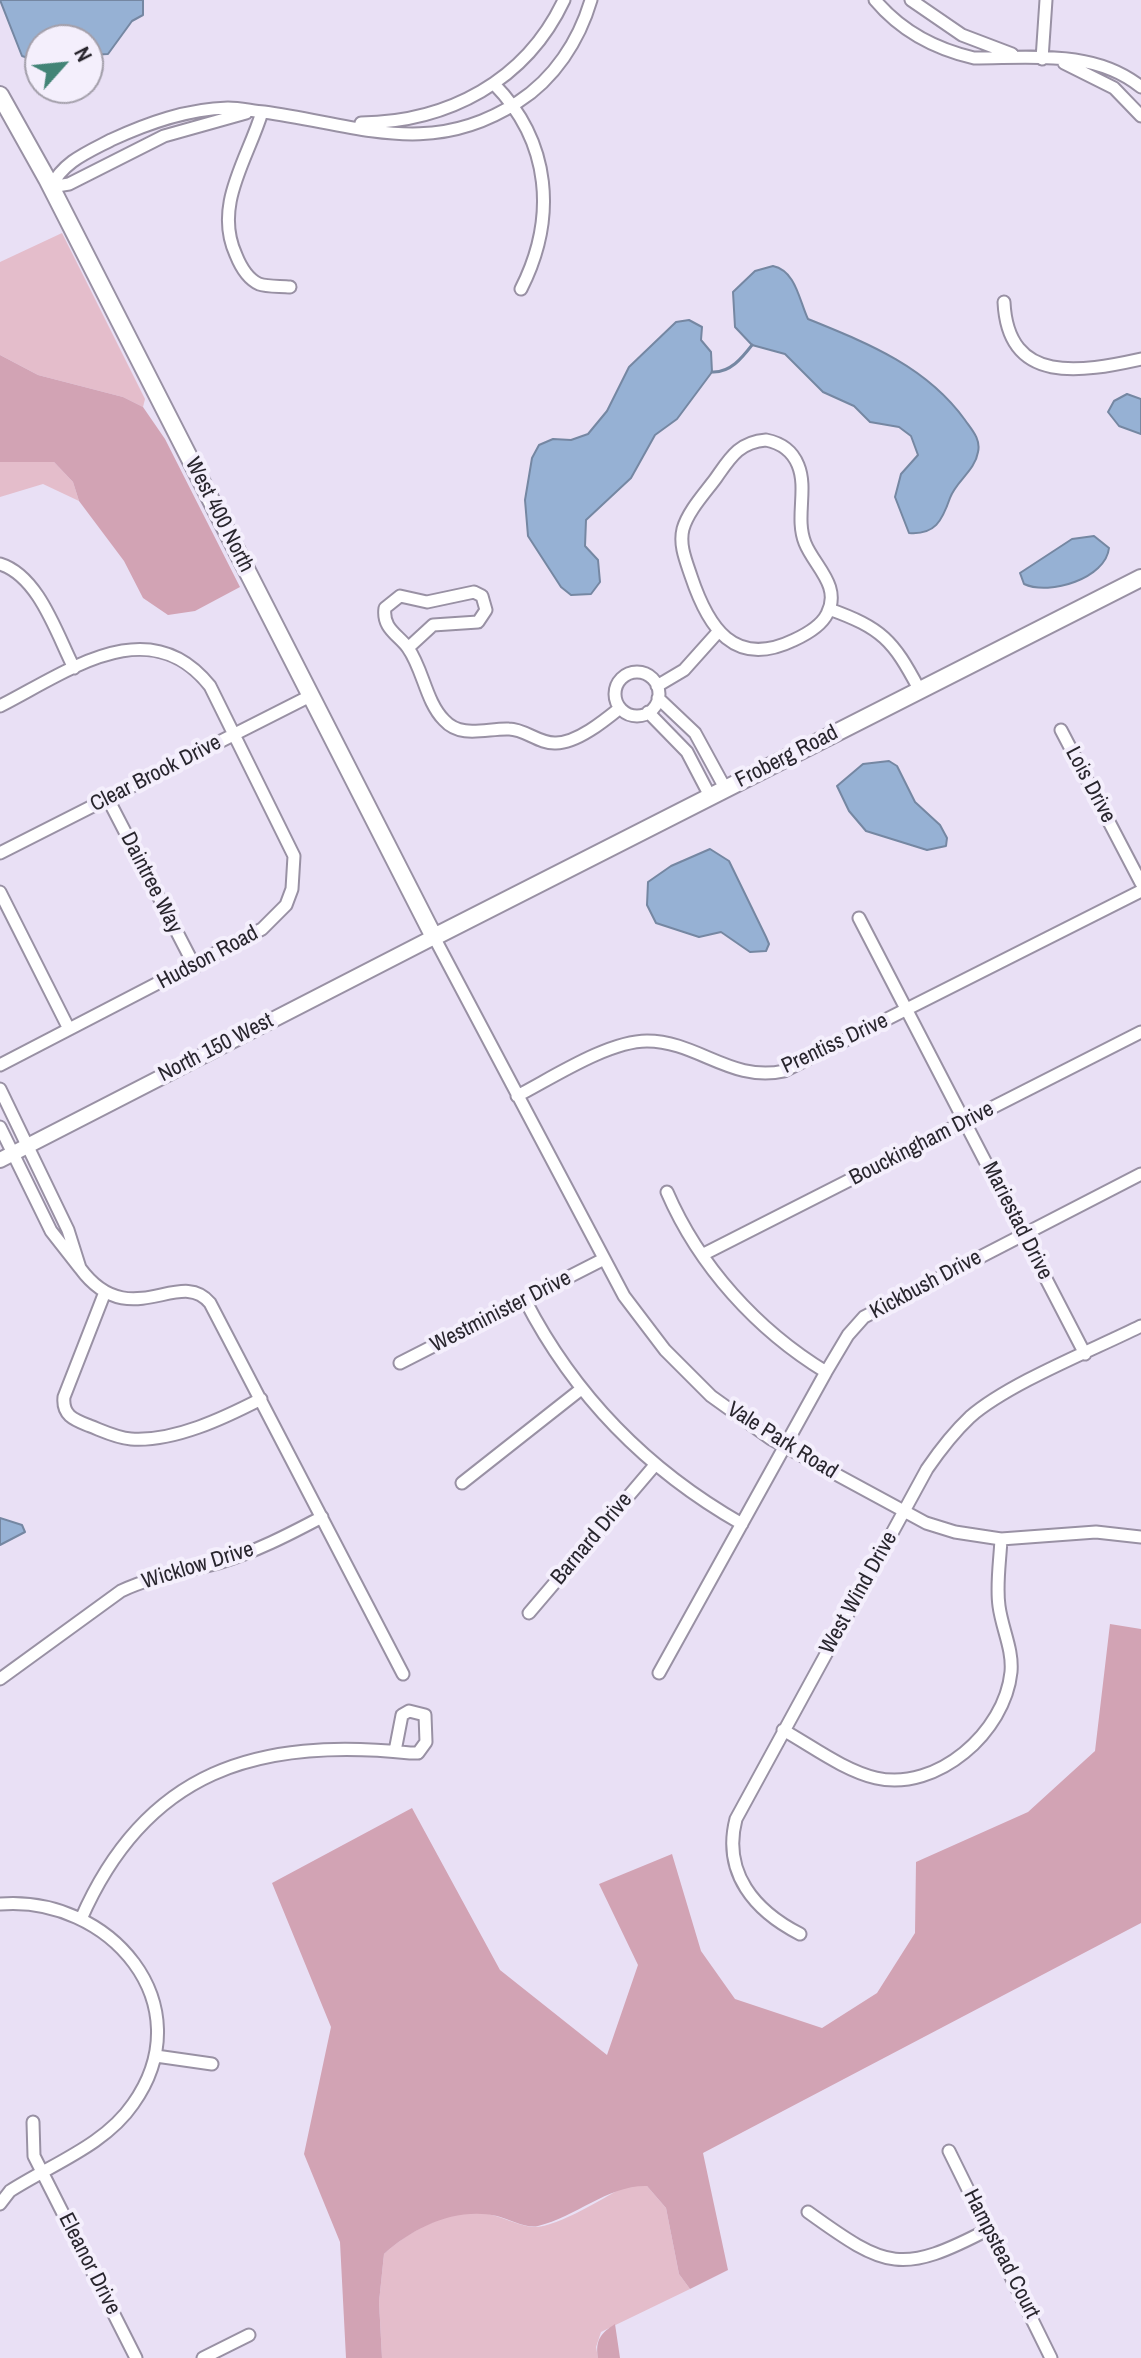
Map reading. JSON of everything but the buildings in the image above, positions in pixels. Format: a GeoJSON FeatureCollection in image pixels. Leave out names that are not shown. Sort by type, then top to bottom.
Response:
{"type":"FeatureCollection","features":[{"type":"Feature","properties":{"kind":"main road","name":"West 400 North"},"geometry":{"type":"LineString","coordinates":[[0,95],[51,187],[434,937]]}},
{"type":"Feature","properties":{"kind":"main road","name":"Froberg Road"},"geometry":{"type":"LineString","coordinates":[[434,937],[1141,578]]}},
{"type":"Feature","properties":{"kind":"street"},"geometry":{"type":"LineString","coordinates":[[340,123],[425,117],[460,104],[494,84],[535,47],[564,0]]}},
{"type":"Feature","properties":{"kind":"street"},"geometry":{"type":"LineString","coordinates":[[51,187],[60,168],[140,127],[204,110],[230,108],[262,112],[340,123],[392,135],[446,134],[471,127],[514,105],[536,89],[561,63],[581,27],[591,0]]}},
{"type":"Feature","properties":{"kind":"street"},"geometry":{"type":"LineString","coordinates":[[875,0],[908,31],[947,51],[974,58],[1028,58],[1102,64],[1141,87]]}},
{"type":"Feature","properties":{"kind":"street"},"geometry":{"type":"LineString","coordinates":[[911,0],[962,35],[1028,58]]}},
{"type":"Feature","properties":{"kind":"street"},"geometry":{"type":"LineString","coordinates":[[1042,59],[1046,0]]}},
{"type":"Feature","properties":{"kind":"street"},"geometry":{"type":"LineString","coordinates":[[1056,60],[1087,71],[1114,88],[1141,116]]}},
{"type":"Feature","properties":{"kind":"street"},"geometry":{"type":"LineString","coordinates":[[494,84],[514,105],[535,148],[545,200],[540,244],[521,289]]}},
{"type":"Feature","properties":{"kind":"street"},"geometry":{"type":"LineString","coordinates":[[51,187],[69,184],[183,129],[225,117],[262,112]]}},
{"type":"Feature","properties":{"kind":"street"},"geometry":{"type":"LineString","coordinates":[[262,112],[232,190],[227,215],[231,244],[241,267],[258,284],[290,287]]}},
{"type":"Feature","properties":{"kind":"street"},"geometry":{"type":"LineString","coordinates":[[1004,302],[1007,333],[1011,341],[1027,356],[1047,365],[1069,370],[1092,369],[1141,359]]}},
{"type":"Feature","properties":{"kind":"street"},"geometry":{"type":"LineString","coordinates":[[777,442],[787,448],[799,468],[803,538],[829,585],[829,609],[813,629],[769,649],[742,647],[718,632],[699,600],[684,556],[682,531],[731,457],[744,444],[777,442]]}},
{"type":"Feature","properties":{"kind":"street"},"geometry":{"type":"LineString","coordinates":[[0,564],[18,572],[30,585],[74,668]]}},
{"type":"Feature","properties":{"kind":"street"},"geometry":{"type":"LineString","coordinates":[[408,648],[433,625],[478,622],[486,610],[482,596],[466,592],[441,601],[393,598],[385,608],[385,621],[395,637],[408,648],[438,712],[460,730],[515,729],[556,744],[577,736],[620,708]]}},
{"type":"Feature","properties":{"kind":"street"},"geometry":{"type":"LineString","coordinates":[[829,609],[885,635],[898,649],[919,689]]}},
{"type":"Feature","properties":{"kind":"street"},"geometry":{"type":"LineString","coordinates":[[718,632],[658,692],[648,712],[637,716],[620,708],[615,691],[625,675],[644,673],[658,692],[695,733],[725,788]]}},
{"type":"Feature","properties":{"kind":"street","name":"Hudson Road"},"geometry":{"type":"LineString","coordinates":[[0,706],[112,652],[131,649],[164,652],[181,658],[210,686],[294,856],[292,889],[276,918],[195,967],[0,1065]]}},
{"type":"Feature","properties":{"kind":"street","name":"Clear Brook Drive"},"geometry":{"type":"LineString","coordinates":[[0,853],[312,695]]}},
{"type":"Feature","properties":{"kind":"street"},"geometry":{"type":"LineString","coordinates":[[648,712],[687,752],[710,796]]}},
{"type":"Feature","properties":{"kind":"street","name":"Lois Drive"},"geometry":{"type":"LineString","coordinates":[[1061,730],[1141,883]]}},
{"type":"Feature","properties":{"kind":"street","name":"Daintree Way"},"geometry":{"type":"LineString","coordinates":[[108,799],[195,967]]}},
{"type":"Feature","properties":{"kind":"street","name":"Prentiss Drive"},"geometry":{"type":"LineString","coordinates":[[517,1096],[613,1048],[644,1041],[674,1045],[740,1072],[778,1073],[1141,891]]}},
{"type":"Feature","properties":{"kind":"street"},"geometry":{"type":"LineString","coordinates":[[0,892],[69,1029]]}},
{"type":"Feature","properties":{"kind":"street","name":"Mariestad Drive"},"geometry":{"type":"LineString","coordinates":[[859,918],[1085,1354]]}},
{"type":"Feature","properties":{"kind":"street","name":"Vale Park Road"},"geometry":{"type":"LineString","coordinates":[[434,937],[602,1260],[638,1317],[679,1365],[726,1407],[785,1447],[903,1513],[955,1532],[1001,1539],[1096,1532],[1141,1537]]}},
{"type":"Feature","properties":{"kind":"street","name":"North 150 West"},"geometry":{"type":"LineString","coordinates":[[6,1157],[434,937]]}},
{"type":"Feature","properties":{"kind":"street","name":"Bouckingham Drive"},"geometry":{"type":"LineString","coordinates":[[702,1255],[1141,1032]]}},
{"type":"Feature","properties":{"kind":"street"},"geometry":{"type":"LineString","coordinates":[[0,1089],[68,1230],[80,1268]]}},
{"type":"Feature","properties":{"kind":"street"},"geometry":{"type":"LineString","coordinates":[[0,1127],[6,1157],[51,1231],[80,1268],[105,1292],[138,1301],[180,1290],[203,1296],[214,1309],[403,1674]]}},
{"type":"Feature","properties":{"kind":"street","name":"Kickbush Drive"},"geometry":{"type":"LineString","coordinates":[[659,1673],[826,1372],[848,1335],[864,1317],[1141,1174]]}},
{"type":"Feature","properties":{"kind":"street"},"geometry":{"type":"LineString","coordinates":[[667,1192],[702,1255],[753,1315],[826,1372]]}},
{"type":"Feature","properties":{"kind":"street","name":"Westminister Drive"},"geometry":{"type":"LineString","coordinates":[[400,1363],[602,1260]]}},
{"type":"Feature","properties":{"kind":"street"},"geometry":{"type":"LineString","coordinates":[[105,1292],[64,1397],[64,1408],[75,1420],[122,1437],[145,1438],[220,1419],[261,1399]]}},
{"type":"Feature","properties":{"kind":"street"},"geometry":{"type":"LineString","coordinates":[[525,1300],[580,1390],[655,1465],[706,1503],[742,1524]]}},
{"type":"Feature","properties":{"kind":"street","name":"West Wind Drive"},"geometry":{"type":"LineString","coordinates":[[800,1934],[775,1920],[749,1895],[735,1866],[732,1844],[742,1803],[903,1513],[947,1439],[973,1415],[1141,1326]]}},
{"type":"Feature","properties":{"kind":"street"},"geometry":{"type":"LineString","coordinates":[[462,1483],[580,1390]]}},
{"type":"Feature","properties":{"kind":"street","name":"Barnard Drive"},"geometry":{"type":"LineString","coordinates":[[529,1613],[655,1465]]}},
{"type":"Feature","properties":{"kind":"street","name":"Wicklow Drive"},"geometry":{"type":"LineString","coordinates":[[0,1679],[121,1591],[142,1581],[218,1563],[269,1544],[322,1517]]}},
{"type":"Feature","properties":{"kind":"street"},"geometry":{"type":"LineString","coordinates":[[783,1730],[860,1773],[878,1778],[921,1775],[973,1744],[998,1712],[1011,1675],[1010,1651],[999,1602],[1001,1539]]}},
{"type":"Feature","properties":{"kind":"street"},"geometry":{"type":"LineString","coordinates":[[81,1919],[121,1851],[170,1799],[198,1779],[233,1764],[296,1751],[346,1748],[395,1751]]}},
{"type":"Feature","properties":{"kind":"street"},"geometry":{"type":"LineString","coordinates":[[0,1904],[39,1906],[81,1919],[126,1951],[145,1979],[155,2009],[156,2056],[133,2104],[110,2131],[10,2191],[0,2204]]}},
{"type":"Feature","properties":{"kind":"street"},"geometry":{"type":"LineString","coordinates":[[156,2056],[212,2064]]}},
{"type":"Feature","properties":{"kind":"street","name":"Eleanor Drive"},"geometry":{"type":"LineString","coordinates":[[33,2122],[32,2145],[42,2171],[136,2358]]}},
{"type":"Feature","properties":{"kind":"street","name":"Hampstead Court"},"geometry":{"type":"LineString","coordinates":[[949,2151],[1051,2358]]}},
{"type":"Feature","properties":{"kind":"street"},"geometry":{"type":"LineString","coordinates":[[808,2212],[864,2252],[898,2261],[929,2258],[989,2229]]}},
{"type":"Feature","properties":{"kind":"street"},"geometry":{"type":"LineString","coordinates":[[203,2358],[249,2335]]}},
{"type":"Feature","properties":{"kind":"shaded area"},"geometry":{"type":"Polygon","coordinates":[[[62,233],[145,399],[143,407],[123,397],[38,375],[0,355],[0,262],[62,233]]]}},
{"type":"Feature","properties":{"kind":"shaded area"},"geometry":{"type":"Polygon","coordinates":[[[0,355],[38,375],[123,397],[143,407],[165,439],[240,587],[195,611],[168,615],[143,598],[124,561],[79,501],[73,482],[54,462],[0,462],[0,355]]]}},
{"type":"Feature","properties":{"kind":"shaded area"},"geometry":{"type":"Polygon","coordinates":[[[0,462],[54,462],[73,482],[79,501],[43,484],[0,497],[0,462]]]}},
{"type":"Feature","properties":{"kind":"shaded area"},"geometry":{"type":"Polygon","coordinates":[[[1110,1624],[1141,1629],[1141,1923],[703,2153],[728,2270],[690,2289],[679,2274],[666,2208],[647,2186],[605,2196],[538,2226],[482,2214],[451,2217],[409,2235],[384,2254],[379,2302],[382,2358],[346,2358],[340,2242],[304,2154],[331,2027],[272,1883],[412,1808],[500,1970],[607,2055],[638,1965],[599,1884],[672,1854],[701,1951],[735,1999],[822,2028],[877,1993],[915,1933],[916,1862],[1028,1812],[1095,1751],[1110,1624]]]}},
{"type":"Feature","properties":{"kind":"shaded area"},"geometry":{"type":"Polygon","coordinates":[[[628,2185],[647,2186],[666,2208],[679,2274],[690,2289],[601,2332],[596,2347],[598,2358],[382,2358],[379,2302],[384,2254],[405,2237],[430,2223],[457,2214],[484,2213],[526,2226],[542,2226],[567,2217],[628,2185]]]}},
{"type":"Feature","properties":{"kind":"shaded area"},"geometry":{"type":"Polygon","coordinates":[[[615,2324],[620,2358],[598,2358],[600,2338],[615,2324]]]}},
{"type":"Feature","properties":{"kind":"water"},"geometry":{"type":"Polygon","coordinates":[[[0,0],[143,0],[143,15],[132,21],[108,54],[104,54],[104,24],[24,24],[22,56],[0,0]]]}},
{"type":"Feature","properties":{"kind":"water"},"geometry":{"type":"Polygon","coordinates":[[[773,266],[792,280],[808,319],[873,347],[914,371],[949,401],[973,431],[978,443],[976,459],[953,492],[940,520],[931,529],[909,533],[895,497],[901,474],[918,455],[911,436],[899,427],[870,422],[854,406],[823,392],[785,354],[752,345],[735,327],[733,292],[755,271],[773,266]]]}},
{"type":"Feature","properties":{"kind":"water"},"geometry":{"type":"Polygon","coordinates":[[[689,320],[702,327],[701,340],[711,352],[712,372],[677,419],[655,435],[631,478],[586,520],[585,546],[598,560],[600,582],[591,594],[571,595],[561,587],[528,536],[525,500],[532,458],[539,445],[553,439],[571,440],[588,434],[607,411],[629,367],[676,322],[689,320]]]}},
{"type":"Feature","properties":{"kind":"water"},"geometry":{"type":"Polygon","coordinates":[[[1127,394],[1141,399],[1141,434],[1119,426],[1108,412],[1114,401],[1127,394]]]}},
{"type":"Feature","properties":{"kind":"water"},"geometry":{"type":"Polygon","coordinates":[[[1094,536],[1109,548],[1106,559],[1088,576],[1048,588],[1024,584],[1020,573],[1072,539],[1094,536]]]}},
{"type":"Feature","properties":{"kind":"water"},"geometry":{"type":"Polygon","coordinates":[[[889,761],[897,766],[915,802],[940,825],[947,838],[946,846],[927,850],[866,831],[849,811],[837,786],[863,764],[889,761]]]}},
{"type":"Feature","properties":{"kind":"water"},"geometry":{"type":"Polygon","coordinates":[[[710,849],[729,861],[769,944],[766,951],[750,952],[721,932],[699,937],[656,923],[647,905],[648,882],[671,866],[710,849]]]}},
{"type":"Feature","properties":{"kind":"water"},"geometry":{"type":"Polygon","coordinates":[[[0,1518],[22,1525],[25,1532],[0,1545],[0,1518]]]}},
{"type":"Feature","properties":{"kind":"waterway"},"geometry":{"type":"LineString","coordinates":[[712,372],[730,367],[752,345]]}}]}
